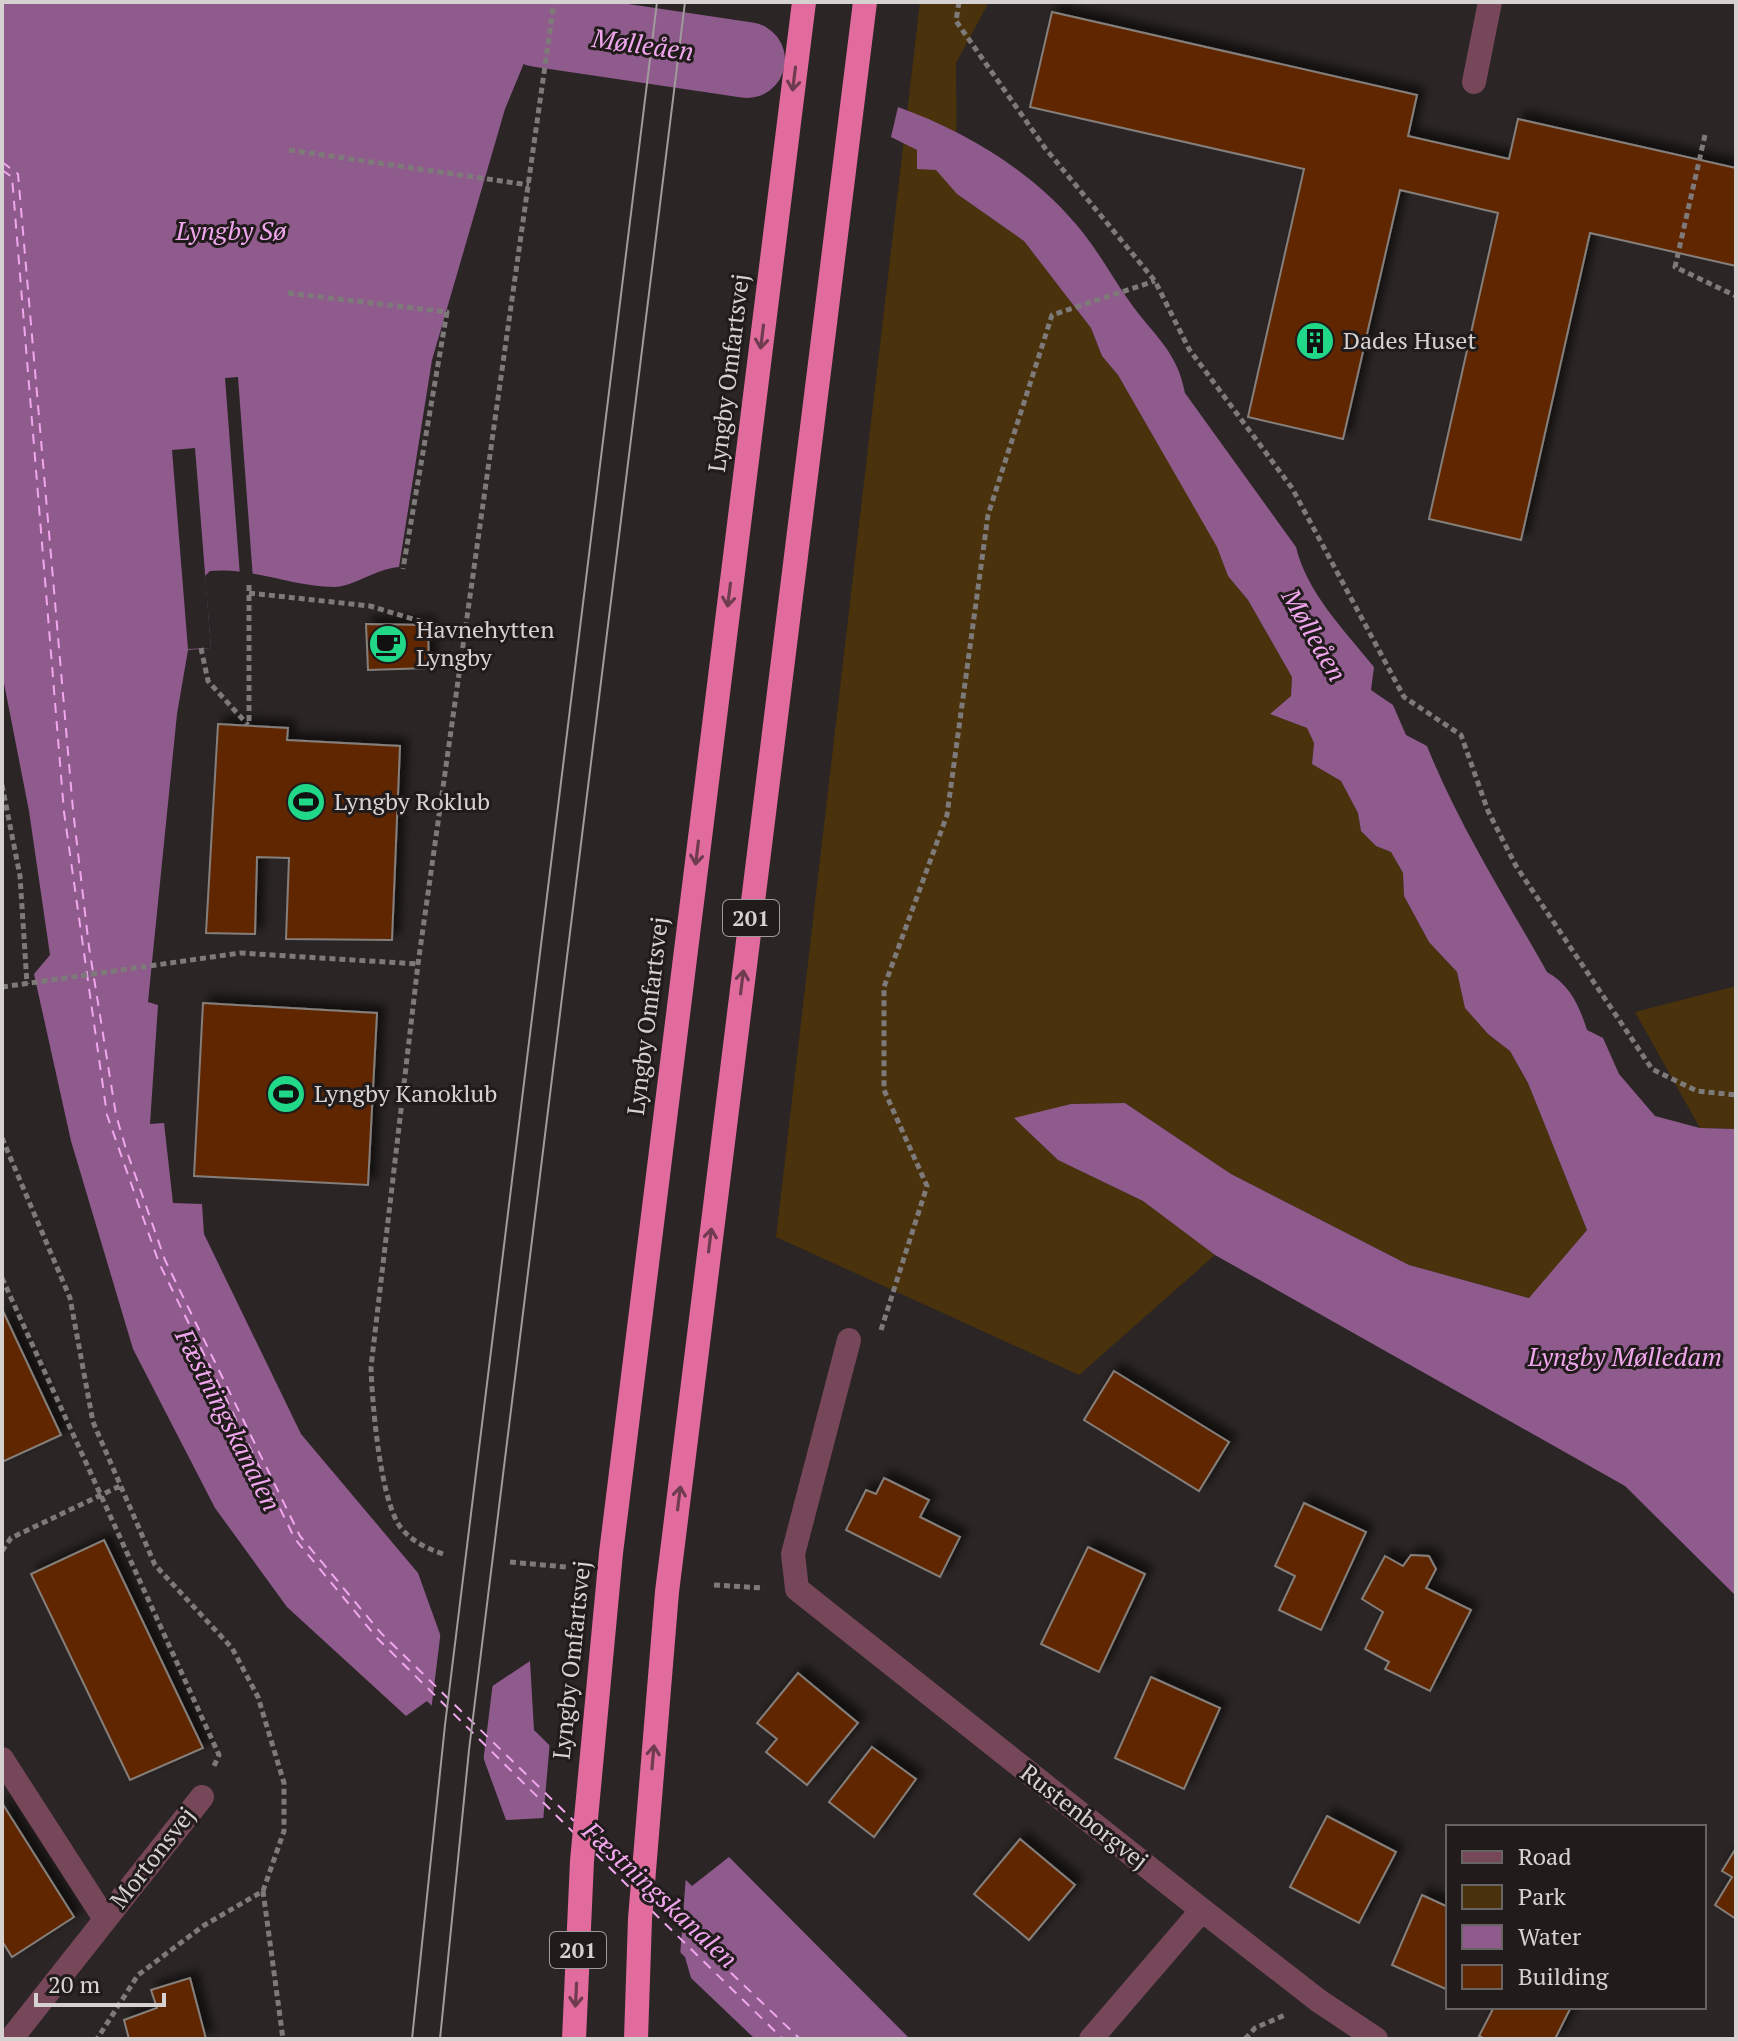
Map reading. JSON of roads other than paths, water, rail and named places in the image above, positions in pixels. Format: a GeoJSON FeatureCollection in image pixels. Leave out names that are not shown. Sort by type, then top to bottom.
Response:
{"type":"FeatureCollection","features":[{"type":"Feature","properties":{"kind":"highway","name":"Lyngby Omfartsvej"},"geometry":{"type":"LineString","coordinates":[[574,2039],[588,1777],[637,1333],[804,2]]}},
{"type":"Feature","properties":{"kind":"highway","name":"201"},"geometry":{"type":"LineString","coordinates":[[636,2039],[640,1919],[667,1592],[865,2]]}},
{"type":"Feature","properties":{"kind":"street"},"geometry":{"type":"LineString","coordinates":[[1474,82],[1490,2]]}},
{"type":"Feature","properties":{"kind":"street","name":"Rustenborgvej"},"geometry":{"type":"LineString","coordinates":[[849,1340],[793,1554],[797,1589],[1319,2001],[1376,2039]]}},
{"type":"Feature","properties":{"kind":"street","name":"Mortonsvej"},"geometry":{"type":"LineString","coordinates":[[2,1759],[105,1919]]}},
{"type":"Feature","properties":{"kind":"street","name":"Mortonsvej"},"geometry":{"type":"LineString","coordinates":[[11,2039],[202,1797]]}},
{"type":"Feature","properties":{"kind":"street"},"geometry":{"type":"LineString","coordinates":[[1091,2039],[1202,1910]]}},
{"type":"Feature","properties":{"kind":"water","name":"Lyngby Sø"},"geometry":{"type":"Polygon","coordinates":[[[2,2],[536,2],[538,29],[505,109],[432,360],[399,567],[334,587],[241,572],[210,571],[205,576],[211,648],[188,650],[177,714],[148,1002],[158,1005],[150,1124],[164,1123],[173,1203],[202,1204],[204,1234],[301,1434],[418,1573],[441,1637],[491,1687],[530,1661],[534,1730],[692,1886],[729,1857],[910,2039],[755,2039],[691,1978],[685,1957],[544,1818],[506,1820],[483,1757],[427,1701],[406,1716],[287,1607],[215,1508],[133,1349],[71,1141],[34,974],[50,955],[29,811],[2,673],[2,2]]]}},
{"type":"Feature","properties":{"kind":"water","name":"Lyngby Mølledam"},"geometry":{"type":"Polygon","coordinates":[[[898,107],[950,129],[1000,157],[1045,192],[1084,234],[1132,305],[1171,355],[1185,393],[1296,547],[1301,564],[1318,596],[1374,667],[1371,690],[1393,705],[1406,735],[1427,746],[1468,833],[1547,972],[1573,996],[1587,1030],[1603,1038],[1619,1074],[1655,1116],[1700,1128],[1736,1129],[1736,1596],[1625,1486],[1215,1255],[1143,1201],[1058,1160],[1014,1118],[1071,1104],[1125,1103],[1231,1174],[1409,1265],[1529,1298],[1587,1230],[1528,1083],[1510,1051],[1488,1034],[1465,1008],[1457,972],[1429,942],[1404,896],[1403,873],[1391,852],[1376,846],[1361,831],[1358,813],[1341,781],[1312,764],[1314,743],[1307,728],[1270,714],[1291,696],[1292,677],[1248,600],[1228,576],[1217,547],[1118,375],[1102,356],[1091,328],[1024,241],[957,194],[936,170],[917,169],[917,150],[891,137],[898,107]]]}},
{"type":"Feature","properties":{"kind":"waterway","name":"Mølleåen"},"geometry":{"type":"LineString","coordinates":[[538,29],[747,60]]}},
{"type":"Feature","properties":{"kind":"tram line"},"geometry":{"type":"LineString","coordinates":[[412,2039],[445,1725],[657,2]]}},
{"type":"Feature","properties":{"kind":"tram line"},"geometry":{"type":"LineString","coordinates":[[440,2039],[469,1750],[685,2]]}},
{"type":"Feature","properties":{"kind":"place","name":"Dades Huset"},"geometry":{"type":"Point","coordinates":[1315,341]}},
{"type":"Feature","properties":{"kind":"place","name":"Havnehytten Lyngby"},"geometry":{"type":"Point","coordinates":[388,644]}},
{"type":"Feature","properties":{"kind":"place","name":"Lyngby Roklub"},"geometry":{"type":"Point","coordinates":[306,802]}},
{"type":"Feature","properties":{"kind":"place","name":"Lyngby Kanoklub"},"geometry":{"type":"Point","coordinates":[286,1094]}},
{"type":"Feature","properties":{"kind":"water label","name":"Fæstningskanalen"},"geometry":{"type":"Point","coordinates":[228,1420]}},
{"type":"Feature","properties":{"kind":"water label","name":"Fæstningskanalen"},"geometry":{"type":"Point","coordinates":[660,1895]}}]}
